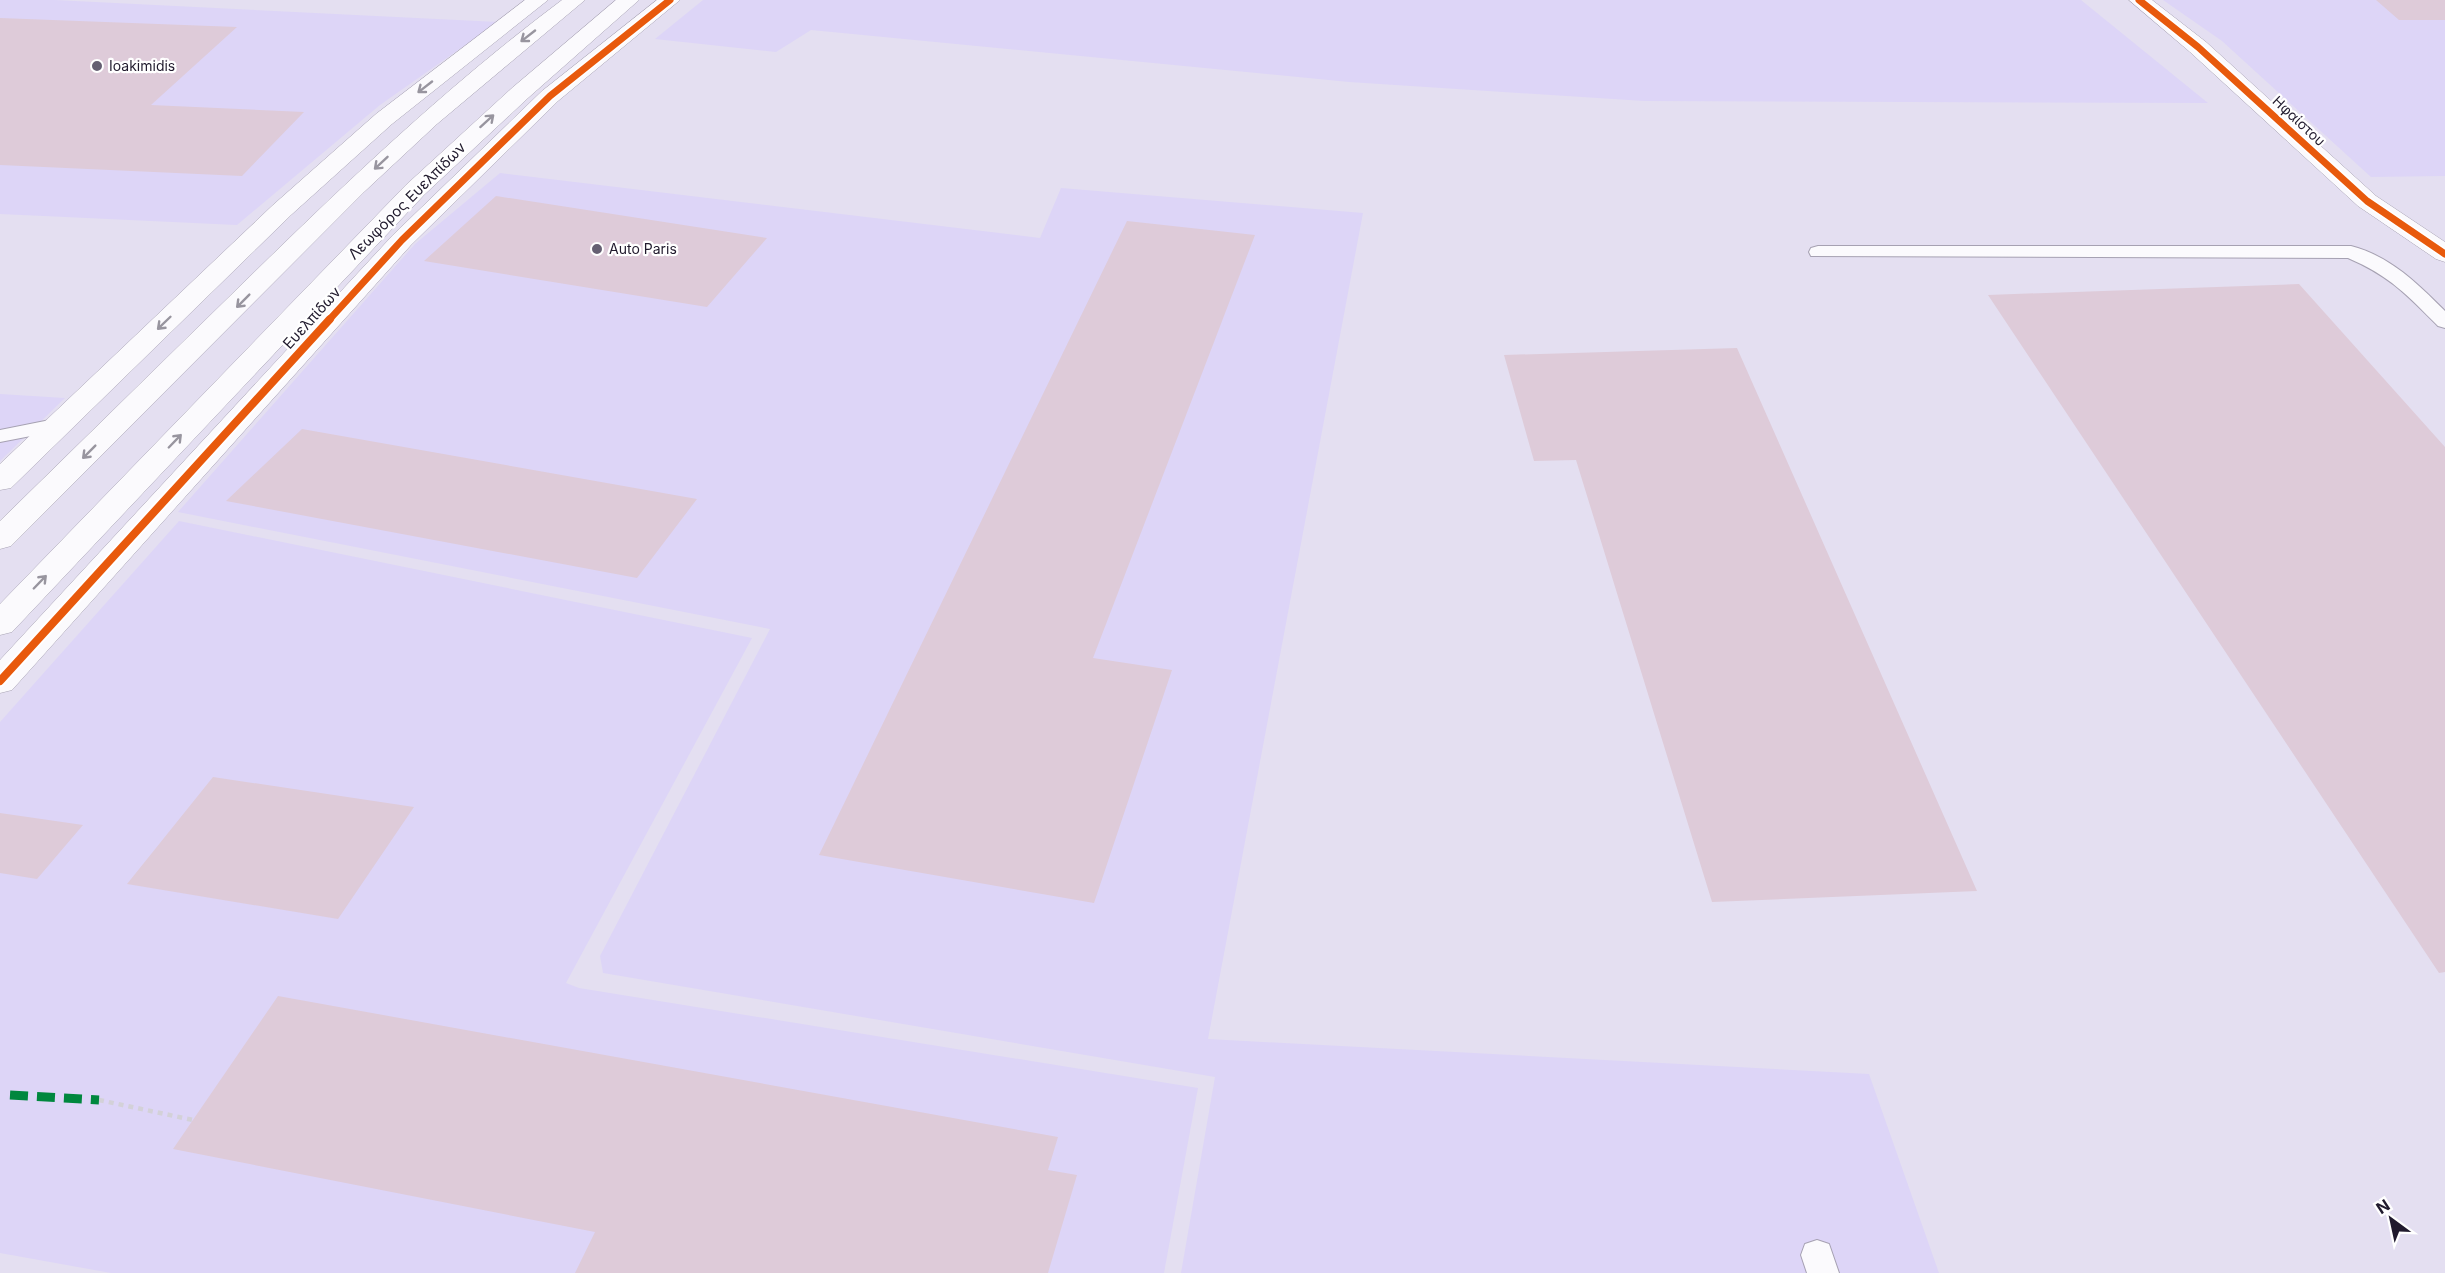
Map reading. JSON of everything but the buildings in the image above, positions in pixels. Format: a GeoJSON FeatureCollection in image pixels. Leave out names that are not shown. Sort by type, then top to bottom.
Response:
{"type":"FeatureCollection","features":[{"type":"Feature","properties":{"kind":"street"},"geometry":{"type":"LineString","coordinates":[[0,481],[282,210],[384,119],[538,0]]}},
{"type":"Feature","properties":{"kind":"street"},"geometry":{"type":"LineString","coordinates":[[0,539],[355,187],[429,119],[521,41],[575,0]]}},
{"type":"Feature","properties":{"kind":"street","name":"Λεωφόρος Ευελπίδων"},"geometry":{"type":"LineString","coordinates":[[0,624],[415,190],[570,47],[629,0]]}},
{"type":"Feature","properties":{"kind":"street","name":"Ευελπίδων"},"geometry":{"type":"LineString","coordinates":[[0,681],[297,358],[402,240],[550,96],[670,0]]}},
{"type":"Feature","properties":{"kind":"street","name":"Ηφαίστου"},"geometry":{"type":"LineString","coordinates":[[2139,0],[2198,46],[2367,201],[2445,254]]}},
{"type":"Feature","properties":{"kind":"street"},"geometry":{"type":"LineString","coordinates":[[259,354],[297,358]]}},
{"type":"Feature","properties":{"kind":"street"},"geometry":{"type":"LineString","coordinates":[[60,424],[112,429]]}},
{"type":"Feature","properties":{"kind":"lane"},"geometry":{"type":"LineString","coordinates":[[1818,252],[2351,252],[2376,263],[2404,281],[2445,322]]}},
{"type":"Feature","properties":{"kind":"lane"},"geometry":{"type":"LineString","coordinates":[[0,436],[60,424]]}},
{"type":"Feature","properties":{"kind":"path"},"geometry":{"type":"LineString","coordinates":[[99,1100],[193,1120]]}},
{"type":"Feature","properties":{"kind":"shaded area"},"geometry":{"type":"Polygon","coordinates":[[[0,0],[55,0],[498,22],[380,105],[237,225],[0,214],[0,0]]]}},
{"type":"Feature","properties":{"kind":"shaded area"},"geometry":{"type":"Polygon","coordinates":[[[703,0],[2081,0],[2208,103],[1644,101],[1349,82],[811,30],[776,52],[655,39],[703,0]]]}},
{"type":"Feature","properties":{"kind":"shaded area"},"geometry":{"type":"Polygon","coordinates":[[[2163,0],[2445,0],[2445,176],[2371,177],[2222,41],[2163,0]]]}},
{"type":"Feature","properties":{"kind":"shaded area"},"geometry":{"type":"Polygon","coordinates":[[[500,173],[1040,238],[1061,188],[1363,213],[1208,1039],[1869,1074],[1939,1273],[1181,1273],[1215,1077],[603,973],[600,956],[770,629],[178,512],[415,244],[500,173]]]}},
{"type":"Feature","properties":{"kind":"shaded area"},"geometry":{"type":"Polygon","coordinates":[[[0,394],[65,398],[0,461],[0,394]]]}},
{"type":"Feature","properties":{"kind":"shaded area"},"geometry":{"type":"Polygon","coordinates":[[[179,521],[752,638],[566,983],[579,988],[1198,1088],[1164,1273],[111,1273],[0,1253],[0,722],[179,521]]]}},
{"type":"Feature","properties":{"kind":"marked path"},"geometry":{"type":"LineString","coordinates":[[10,1095],[99,1100]]}},
{"type":"Feature","properties":{"kind":"cycle path"},"geometry":{"type":"LineString","coordinates":[[0,681],[402,240],[550,96],[670,0]]}},
{"type":"Feature","properties":{"kind":"cycle path"},"geometry":{"type":"LineString","coordinates":[[2139,0],[2198,47],[2367,201],[2445,254]]}},
{"type":"Feature","properties":{"kind":"place","name":"Ioakimidis"},"geometry":{"type":"Point","coordinates":[97,66]}},
{"type":"Feature","properties":{"kind":"place","name":"Auto Paris"},"geometry":{"type":"Point","coordinates":[597,249]}}]}
